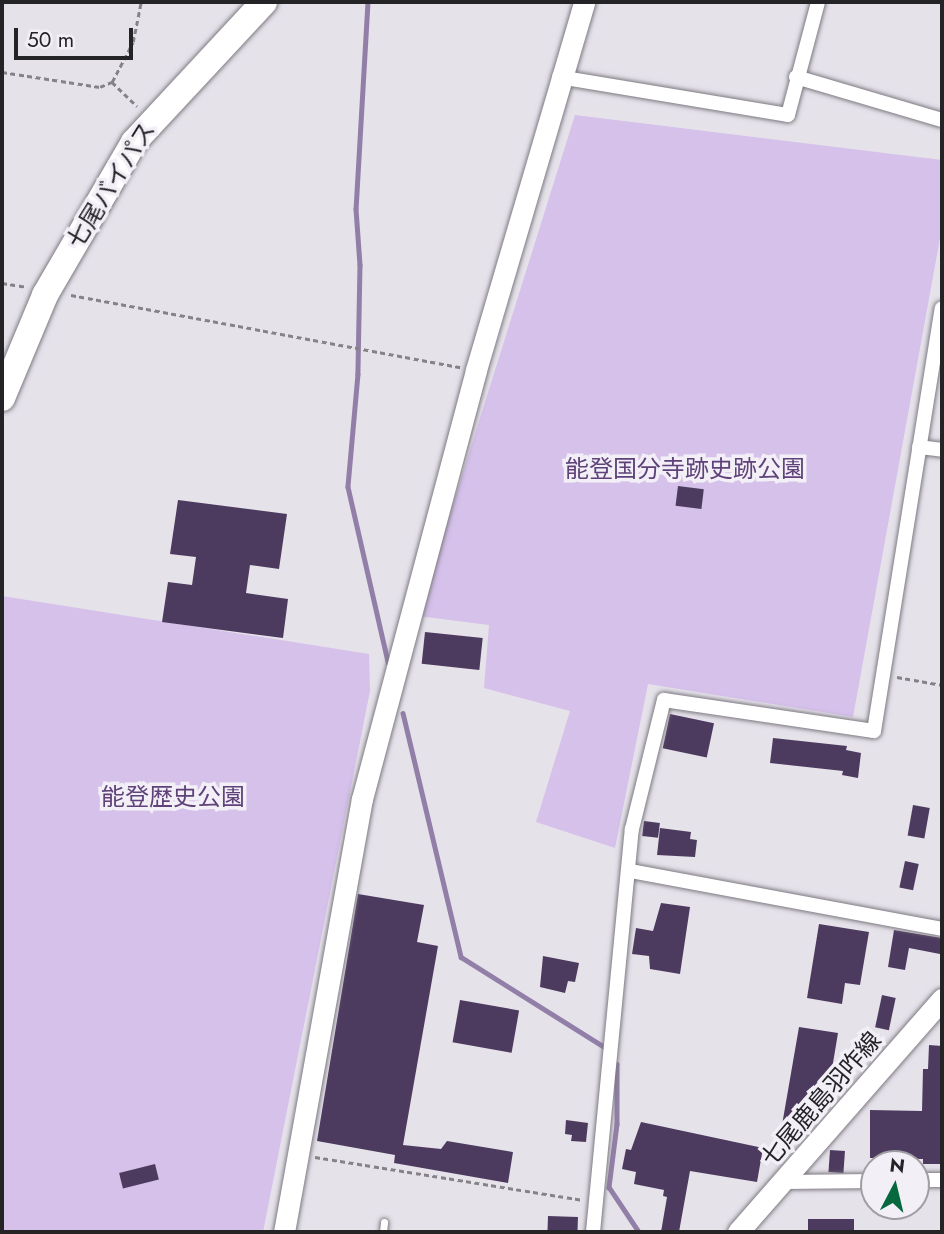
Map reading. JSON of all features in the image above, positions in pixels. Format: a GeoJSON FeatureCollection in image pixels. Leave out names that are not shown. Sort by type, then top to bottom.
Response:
{"type":"FeatureCollection","features":[{"type":"Feature","properties":{"kind":"highway","name":"七尾バイパス"},"geometry":{"type":"LineString","coordinates":[[2,398],[47,291],[91,210],[151,119],[264,2]]}},
{"type":"Feature","properties":{"kind":"street"},"geometry":{"type":"LineString","coordinates":[[284,1232],[362,799],[476,370],[559,77],[584,2]]}},
{"type":"Feature","properties":{"kind":"street"},"geometry":{"type":"LineString","coordinates":[[559,77],[788,115],[818,2]]}},
{"type":"Feature","properties":{"kind":"street"},"geometry":{"type":"LineString","coordinates":[[796,77],[942,120]]}},
{"type":"Feature","properties":{"kind":"street"},"geometry":{"type":"LineString","coordinates":[[593,1232],[631,871],[632,829],[664,700],[874,732],[942,308]]}},
{"type":"Feature","properties":{"kind":"street"},"geometry":{"type":"LineString","coordinates":[[919,447],[942,450]]}},
{"type":"Feature","properties":{"kind":"street"},"geometry":{"type":"LineString","coordinates":[[631,871],[942,929]]}},
{"type":"Feature","properties":{"kind":"street","name":"七尾鹿島羽咋線"},"geometry":{"type":"LineString","coordinates":[[738,1232],[942,999]]}},
{"type":"Feature","properties":{"kind":"street"},"geometry":{"type":"LineString","coordinates":[[784,1182],[860,1181]]}},
{"type":"Feature","properties":{"kind":"lane"},"geometry":{"type":"LineString","coordinates":[[383,1232],[384,1222]]}},
{"type":"Feature","properties":{"kind":"path"},"geometry":{"type":"LineString","coordinates":[[2,72],[100,88],[112,82],[133,42],[141,2]]}},
{"type":"Feature","properties":{"kind":"path"},"geometry":{"type":"LineString","coordinates":[[112,82],[151,119]]}},
{"type":"Feature","properties":{"kind":"path"},"geometry":{"type":"LineString","coordinates":[[2,283],[476,370]]}},
{"type":"Feature","properties":{"kind":"path"},"geometry":{"type":"LineString","coordinates":[[884,675],[942,685]]}},
{"type":"Feature","properties":{"kind":"path"},"geometry":{"type":"LineString","coordinates":[[298,1155],[596,1202]]}},
{"type":"Feature","properties":{"kind":"green space","name":"能登国分寺跡史跡公園"},"geometry":{"type":"Polygon","coordinates":[[[575,115],[942,160],[942,227],[853,717],[648,684],[615,848],[536,822],[570,711],[484,688],[489,625],[418,616],[575,115]]]}},
{"type":"Feature","properties":{"kind":"green space","name":"能登歴史公園"},"geometry":{"type":"Polygon","coordinates":[[[2,596],[369,654],[370,691],[263,1232],[2,1232],[2,596]]]}},
{"type":"Feature","properties":{"kind":"building"},"geometry":{"type":"Polygon","coordinates":[[[678,486],[704,489],[701,509],[676,506],[678,486]]]}},
{"type":"Feature","properties":{"kind":"building"},"geometry":{"type":"Polygon","coordinates":[[[178,500],[287,514],[279,569],[250,565],[246,593],[288,599],[283,638],[162,622],[168,582],[192,585],[196,557],[170,554],[178,500]]]}},
{"type":"Feature","properties":{"kind":"building"},"geometry":{"type":"Polygon","coordinates":[[[425,632],[483,638],[479,670],[422,664],[425,632]]]}},
{"type":"Feature","properties":{"kind":"building"},"geometry":{"type":"Polygon","coordinates":[[[670,714],[714,723],[707,758],[663,748],[670,714]]]}},
{"type":"Feature","properties":{"kind":"building"},"geometry":{"type":"Polygon","coordinates":[[[773,738],[847,746],[846,750],[861,753],[858,778],[842,775],[843,771],[770,763],[773,738]]]}},
{"type":"Feature","properties":{"kind":"building"},"geometry":{"type":"Polygon","coordinates":[[[913,805],[930,808],[924,838],[908,836],[913,805]]]}},
{"type":"Feature","properties":{"kind":"building"},"geometry":{"type":"Polygon","coordinates":[[[644,821],[660,823],[658,838],[642,836],[644,821]]]}},
{"type":"Feature","properties":{"kind":"building"},"geometry":{"type":"Polygon","coordinates":[[[660,828],[691,832],[690,839],[697,840],[695,857],[657,855],[660,828]]]}},
{"type":"Feature","properties":{"kind":"building"},"geometry":{"type":"Polygon","coordinates":[[[905,861],[919,864],[913,890],[899,887],[905,861]]]}},
{"type":"Feature","properties":{"kind":"building"},"geometry":{"type":"Polygon","coordinates":[[[358,894],[424,905],[417,942],[438,946],[403,1145],[441,1149],[447,1141],[513,1152],[508,1183],[394,1163],[395,1155],[317,1141],[358,894]]]}},
{"type":"Feature","properties":{"kind":"building"},"geometry":{"type":"Polygon","coordinates":[[[661,903],[690,907],[680,974],[650,969],[649,956],[632,954],[636,928],[653,931],[661,903]]]}},
{"type":"Feature","properties":{"kind":"building"},"geometry":{"type":"Polygon","coordinates":[[[819,924],[869,932],[860,985],[845,983],[842,1004],[807,998],[819,924]]]}},
{"type":"Feature","properties":{"kind":"building"},"geometry":{"type":"Polygon","coordinates":[[[894,930],[942,938],[940,954],[909,948],[905,970],[888,967],[894,930]]]}},
{"type":"Feature","properties":{"kind":"building"},"geometry":{"type":"Polygon","coordinates":[[[543,956],[579,963],[575,982],[568,981],[565,993],[540,987],[543,956]]]}},
{"type":"Feature","properties":{"kind":"building"},"geometry":{"type":"Polygon","coordinates":[[[882,995],[896,998],[889,1030],[875,1027],[882,995]]]}},
{"type":"Feature","properties":{"kind":"building"},"geometry":{"type":"Polygon","coordinates":[[[460,1000],[519,1010],[512,1053],[453,1042],[460,1000]]]}},
{"type":"Feature","properties":{"kind":"building"},"geometry":{"type":"Polygon","coordinates":[[[799,1027],[838,1033],[832,1069],[842,1070],[839,1089],[828,1088],[825,1107],[803,1106],[799,1128],[782,1125],[799,1027]]]}},
{"type":"Feature","properties":{"kind":"building"},"geometry":{"type":"Polygon","coordinates":[[[929,1045],[942,1046],[942,1164],[930,1164],[930,1150],[870,1150],[870,1110],[922,1111],[923,1069],[928,1069],[929,1045]]]}},
{"type":"Feature","properties":{"kind":"building"},"geometry":{"type":"Polygon","coordinates":[[[566,1120],[588,1123],[586,1142],[571,1141],[572,1135],[565,1134],[566,1120]]]}},
{"type":"Feature","properties":{"kind":"building"},"geometry":{"type":"Polygon","coordinates":[[[641,1122],[763,1148],[757,1182],[690,1171],[679,1232],[661,1232],[667,1197],[663,1196],[664,1190],[634,1184],[636,1172],[622,1169],[626,1149],[631,1150],[641,1122]]]}},
{"type":"Feature","properties":{"kind":"building"},"geometry":{"type":"Polygon","coordinates":[[[830,1150],[845,1151],[843,1173],[828,1172],[830,1150]]]}},
{"type":"Feature","properties":{"kind":"building"},"geometry":{"type":"Polygon","coordinates":[[[155,1164],[159,1180],[123,1188],[119,1173],[155,1164]]]}},
{"type":"Feature","properties":{"kind":"building"},"geometry":{"type":"Polygon","coordinates":[[[548,1216],[578,1217],[577,1232],[547,1232],[548,1216]]]}},
{"type":"Feature","properties":{"kind":"building"},"geometry":{"type":"Polygon","coordinates":[[[808,1219],[854,1219],[854,1232],[808,1232],[808,1219]]]}},
{"type":"Feature","properties":{"kind":"waterway"},"geometry":{"type":"LineString","coordinates":[[368,2],[356,209],[360,265],[358,374],[348,487],[388,662]]}},
{"type":"Feature","properties":{"kind":"waterway"},"geometry":{"type":"LineString","coordinates":[[403,713],[461,957],[606,1048]]}},
{"type":"Feature","properties":{"kind":"waterway"},"geometry":{"type":"LineString","coordinates":[[617,1064],[617,1124],[609,1187],[639,1232]]}}]}
